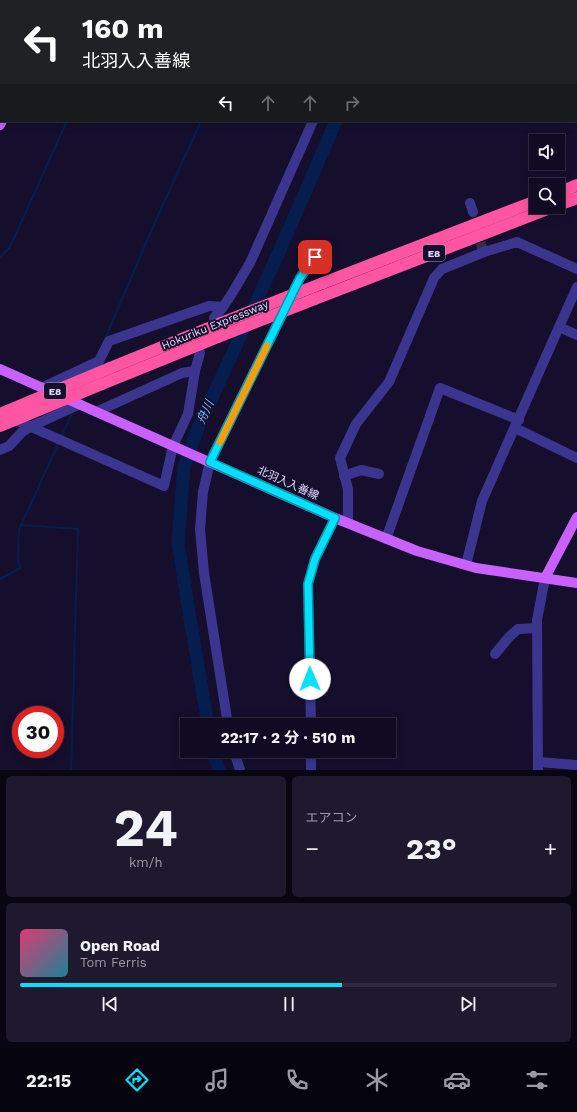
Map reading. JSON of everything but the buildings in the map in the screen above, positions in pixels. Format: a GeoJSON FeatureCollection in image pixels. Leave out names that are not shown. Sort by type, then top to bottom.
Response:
{"type":"FeatureCollection","features":[{"type":"Feature","properties":{"kind":"highway"},"geometry":{"type":"LineString","coordinates":[[565,189],[577,185]]}},
{"type":"Feature","properties":{"kind":"highway"},"geometry":{"type":"LineString","coordinates":[[565,202],[577,198]]}},
{"type":"Feature","properties":{"kind":"highway","name":"Hokuriku Expressway"},"geometry":{"type":"LineString","coordinates":[[0,413],[110,368],[217,321],[322,283],[529,204]]}},
{"type":"Feature","properties":{"kind":"highway","name":"Hokuriku Expressway"},"geometry":{"type":"LineString","coordinates":[[0,426],[218,337],[536,214]]}},
{"type":"Feature","properties":{"kind":"main road","name":"北羽入入善線"},"geometry":{"type":"LineString","coordinates":[[0,369],[335,518],[418,551],[466,565],[577,583]]}},
{"type":"Feature","properties":{"kind":"main road"},"geometry":{"type":"LineString","coordinates":[[545,578],[577,517]]}},
{"type":"Feature","properties":{"kind":"street"},"geometry":{"type":"LineString","coordinates":[[217,321],[223,307],[250,263],[313,122]]}},
{"type":"Feature","properties":{"kind":"street"},"geometry":{"type":"LineString","coordinates":[[348,523],[348,489],[340,458],[356,424],[389,382],[434,278],[442,269],[483,250],[517,242],[577,269]]}},
{"type":"Feature","properties":{"kind":"street"},"geometry":{"type":"LineString","coordinates":[[227,718],[204,573],[200,529],[203,492],[210,462],[300,278],[315,257]]}},
{"type":"Feature","properties":{"kind":"street"},"geometry":{"type":"LineString","coordinates":[[466,565],[482,501],[577,287]]}},
{"type":"Feature","properties":{"kind":"street"},"geometry":{"type":"LineString","coordinates":[[41,388],[99,361],[109,341],[209,306],[223,307]]}},
{"type":"Feature","properties":{"kind":"street"},"geometry":{"type":"LineString","coordinates":[[559,327],[577,335]]}},
{"type":"Feature","properties":{"kind":"street"},"geometry":{"type":"LineString","coordinates":[[0,413],[164,486],[175,446],[188,414],[195,371],[200,353]]}},
{"type":"Feature","properties":{"kind":"street"},"geometry":{"type":"LineString","coordinates":[[96,412],[182,373],[195,371]]}},
{"type":"Feature","properties":{"kind":"street"},"geometry":{"type":"LineString","coordinates":[[386,539],[440,388],[517,424],[577,458]]}},
{"type":"Feature","properties":{"kind":"street"},"geometry":{"type":"LineString","coordinates":[[0,450],[9,446],[22,432],[30,427],[80,404]]}},
{"type":"Feature","properties":{"kind":"street"},"geometry":{"type":"LineString","coordinates":[[344,476],[361,470],[380,474]]}},
{"type":"Feature","properties":{"kind":"street"},"geometry":{"type":"LineString","coordinates":[[311,718],[308,584],[315,559],[335,518]]}},
{"type":"Feature","properties":{"kind":"street"},"geometry":{"type":"LineString","coordinates":[[545,578],[537,620],[538,766],[577,765]]}},
{"type":"Feature","properties":{"kind":"street"},"geometry":{"type":"LineString","coordinates":[[495,654],[509,637],[518,629],[537,628]]}},
{"type":"Feature","properties":{"kind":"street"},"geometry":{"type":"LineString","coordinates":[[236,758],[240,770]]}},
{"type":"Feature","properties":{"kind":"street"},"geometry":{"type":"LineString","coordinates":[[311,758],[312,770]]}},
{"type":"Feature","properties":{"kind":"waterway"},"geometry":{"type":"LineString","coordinates":[[0,257],[10,247],[67,122]]}},
{"type":"Feature","properties":{"kind":"waterway"},"geometry":{"type":"LineString","coordinates":[[105,339],[152,229],[201,122]]}},
{"type":"Feature","properties":{"kind":"waterway","name":"舟川"},"geometry":{"type":"LineString","coordinates":[[207,718],[178,543],[184,467],[198,428],[279,252],[336,122]]}},
{"type":"Feature","properties":{"kind":"waterway"},"geometry":{"type":"LineString","coordinates":[[62,436],[73,411]]}},
{"type":"Feature","properties":{"kind":"waterway"},"geometry":{"type":"LineString","coordinates":[[0,579],[20,568],[18,558],[19,530],[59,442]]}},
{"type":"Feature","properties":{"kind":"waterway"},"geometry":{"type":"LineString","coordinates":[[22,525],[78,529],[71,770]]}},
{"type":"Feature","properties":{"kind":"waterway","name":"舟川"},"geometry":{"type":"LineString","coordinates":[[215,758],[219,770]]}},
{"type":"Feature","properties":{"kind":"tunnel"},"geometry":{"type":"LineString","coordinates":[[477,228],[482,248]]}},
{"type":"Feature","properties":{"kind":"slow traffic"},"geometry":{"type":"LineString","coordinates":[[220,442],[267,346]]}},
{"type":"Feature","properties":{"kind":"route"},"geometry":{"type":"LineString","coordinates":[[310,679],[308,584],[315,559],[335,518],[210,462],[252,379],[300,278],[315,257]]}}]}
